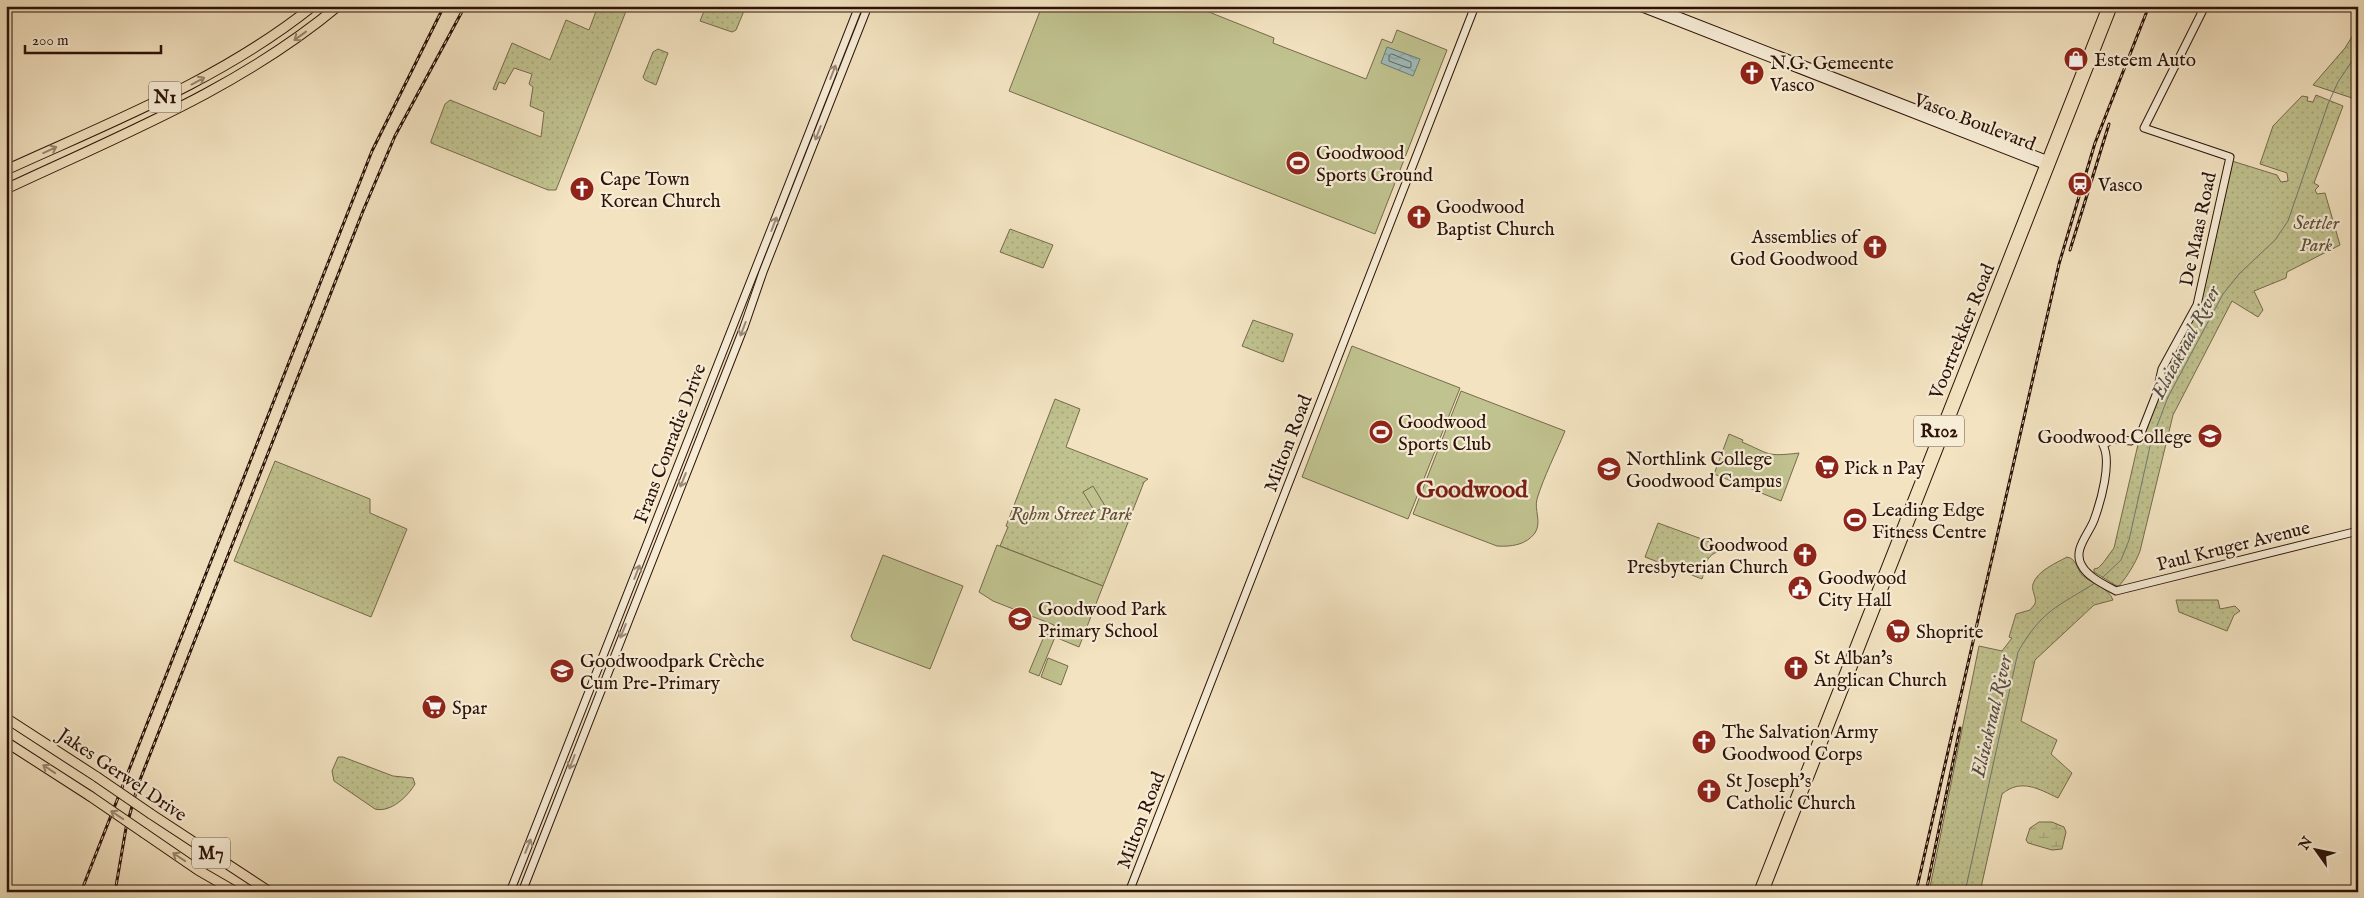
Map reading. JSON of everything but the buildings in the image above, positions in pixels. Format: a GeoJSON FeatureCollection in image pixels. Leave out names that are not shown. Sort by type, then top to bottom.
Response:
{"type":"FeatureCollection","features":[{"type":"Feature","properties":{"kind":"highway","name":"N1"},"geometry":{"type":"LineString","coordinates":[[6,170],[203,78],[263,43],[313,6]]}},
{"type":"Feature","properties":{"kind":"highway","name":"N1"},"geometry":{"type":"LineString","coordinates":[[6,188],[217,89],[280,50],[338,6]]}},
{"type":"Feature","properties":{"kind":"highway","name":"Jakes Gerwel Drive"},"geometry":{"type":"LineString","coordinates":[[6,718],[270,892]]}},
{"type":"Feature","properties":{"kind":"highway","name":"Jakes Gerwel Drive"},"geometry":{"type":"LineString","coordinates":[[6,742],[90,796],[198,870],[236,892]]}},
{"type":"Feature","properties":{"kind":"main road","name":"Frans Conradie Drive"},"geometry":{"type":"LineString","coordinates":[[510,892],[859,6]]}},
{"type":"Feature","properties":{"kind":"main road","name":"Frans Conradie Drive"},"geometry":{"type":"LineString","coordinates":[[522,892],[868,6]]}},
{"type":"Feature","properties":{"kind":"main road","name":"Milton Road"},"geometry":{"type":"LineString","coordinates":[[1129,892],[1475,6]]}},
{"type":"Feature","properties":{"kind":"main road","name":"Vasco Boulevard"},"geometry":{"type":"LineString","coordinates":[[1637,6],[2048,163]]}},
{"type":"Feature","properties":{"kind":"main road","name":"Vasco Boulevard"},"geometry":{"type":"LineString","coordinates":[[1653,6],[2048,163]]}},
{"type":"Feature","properties":{"kind":"main road","name":"Voortrekker Road"},"geometry":{"type":"LineString","coordinates":[[1764,892],[2048,163],[2107,6]]}},
{"type":"Feature","properties":{"kind":"main road","name":"Voortrekker Road"},"geometry":{"type":"LineString","coordinates":[[1758,892],[2048,163],[2113,6]]}},
{"type":"Feature","properties":{"kind":"main road","name":"De Maas Road"},"geometry":{"type":"LineString","coordinates":[[2108,586],[2089,574],[2080,564],[2079,552],[2098,507],[2108,460],[2103,445],[2113,439],[2131,441],[2140,434],[2156,396],[2163,367],[2196,308],[2230,156],[2144,128],[2205,6]]}},
{"type":"Feature","properties":{"kind":"main road","name":"Paul Kruger Avenue"},"geometry":{"type":"LineString","coordinates":[[2108,586],[2116,591],[2358,531]]}},
{"type":"Feature","properties":{"kind":"green space"},"geometry":{"type":"Polygon","coordinates":[[[598,6],[628,6],[556,190],[548,190],[431,143],[445,104],[450,100],[541,137],[544,112],[530,106],[533,87],[529,84],[532,74],[514,68],[505,84],[499,82],[496,90],[493,89],[512,43],[550,60],[566,20],[589,30],[598,6]]]}},
{"type":"Feature","properties":{"kind":"green space"},"geometry":{"type":"Polygon","coordinates":[[[706,6],[746,6],[736,30],[732,32],[700,21],[706,6]]]}},
{"type":"Feature","properties":{"kind":"green space","name":"Goodwood Sports Ground"},"geometry":{"type":"Polygon","coordinates":[[[1042,6],[1194,6],[1274,38],[1273,43],[1366,79],[1382,39],[1392,43],[1397,30],[1447,50],[1375,234],[1009,91],[1042,6]]]}},
{"type":"Feature","properties":{"kind":"green space"},"geometry":{"type":"Polygon","coordinates":[[[2358,27],[2358,100],[2313,85],[2345,48],[2358,27]]]}},
{"type":"Feature","properties":{"kind":"green space"},"geometry":{"type":"Polygon","coordinates":[[[658,49],[668,53],[656,85],[645,80],[643,77],[653,52],[658,49]]]}},
{"type":"Feature","properties":{"kind":"green space","name":"Settler Park"},"geometry":{"type":"Polygon","coordinates":[[[2316,95],[2343,106],[2314,183],[2319,186],[2315,190],[2317,194],[2325,193],[2340,245],[2287,272],[2286,278],[2254,291],[2263,310],[2258,317],[2232,301],[2173,415],[2140,551],[2134,565],[2125,578],[2119,586],[2115,585],[2094,572],[2094,569],[2103,563],[2114,548],[2139,440],[2162,375],[2195,316],[2232,161],[2277,175],[2281,182],[2288,181],[2287,173],[2260,164],[2273,126],[2302,96],[2308,97],[2307,101],[2313,102],[2316,95]]]}},
{"type":"Feature","properties":{"kind":"green space"},"geometry":{"type":"Polygon","coordinates":[[[1010,229],[1053,245],[1043,268],[1000,252],[1010,229]]]}},
{"type":"Feature","properties":{"kind":"green space"},"geometry":{"type":"Polygon","coordinates":[[[1253,320],[1293,334],[1283,362],[1242,346],[1253,320]]]}},
{"type":"Feature","properties":{"kind":"green space","name":"Goodwood Sports Club"},"geometry":{"type":"Polygon","coordinates":[[[1352,346],[1460,388],[1408,519],[1302,477],[1352,346]]]}},
{"type":"Feature","properties":{"kind":"green space"},"geometry":{"type":"Polygon","coordinates":[[[1461,391],[1565,431],[1537,499],[1537,529],[1523,543],[1497,546],[1413,514],[1461,391]]]}},
{"type":"Feature","properties":{"kind":"green space","name":"Rohm Street Park"},"geometry":{"type":"Polygon","coordinates":[[[1055,399],[1080,409],[1066,447],[1148,479],[1144,482],[1103,586],[1000,546],[1055,399]]]}},
{"type":"Feature","properties":{"kind":"green space"},"geometry":{"type":"Polygon","coordinates":[[[1729,434],[1769,454],[1799,453],[1781,501],[1714,474],[1729,434]]]}},
{"type":"Feature","properties":{"kind":"green space"},"geometry":{"type":"Polygon","coordinates":[[[275,461],[370,499],[370,513],[407,529],[371,617],[234,561],[275,461]]]}},
{"type":"Feature","properties":{"kind":"green space"},"geometry":{"type":"Polygon","coordinates":[[[1093,486],[1105,506],[1095,512],[1083,492],[1093,486]]]}},
{"type":"Feature","properties":{"kind":"green space"},"geometry":{"type":"Polygon","coordinates":[[[1658,523],[1721,546],[1720,551],[1709,558],[1702,579],[1645,557],[1658,523]]]}},
{"type":"Feature","properties":{"kind":"green space"},"geometry":{"type":"Polygon","coordinates":[[[997,545],[1103,586],[1079,647],[1055,637],[1039,676],[1029,672],[1045,634],[1050,635],[1054,625],[993,601],[979,592],[997,545]]]}},
{"type":"Feature","properties":{"kind":"green space"},"geometry":{"type":"Polygon","coordinates":[[[883,555],[963,586],[930,669],[853,640],[851,636],[883,555]]]}},
{"type":"Feature","properties":{"kind":"green space"},"geometry":{"type":"Polygon","coordinates":[[[2067,557],[2075,562],[2082,575],[2104,589],[2113,600],[2094,605],[2035,660],[2021,721],[2057,740],[2051,754],[2072,773],[2058,798],[2037,789],[2023,786],[2009,789],[2002,794],[1980,892],[1929,892],[1979,646],[2002,651],[2012,638],[2009,637],[2016,614],[2030,610],[2035,604],[2033,584],[2035,579],[2047,568],[2067,557]]]}},
{"type":"Feature","properties":{"kind":"green space"},"geometry":{"type":"Polygon","coordinates":[[[2176,600],[2218,600],[2220,609],[2235,606],[2240,611],[2234,615],[2227,631],[2179,612],[2176,600]]]}},
{"type":"Feature","properties":{"kind":"green space"},"geometry":{"type":"Polygon","coordinates":[[[1048,658],[1068,666],[1061,685],[1041,677],[1048,658]]]}},
{"type":"Feature","properties":{"kind":"green space"},"geometry":{"type":"Polygon","coordinates":[[[338,757],[343,757],[393,776],[413,778],[415,784],[408,794],[393,806],[381,810],[375,809],[334,781],[332,771],[338,757]]]}},
{"type":"Feature","properties":{"kind":"green space"},"geometry":{"type":"Polygon","coordinates":[[[2039,822],[2052,822],[2064,827],[2066,832],[2062,849],[2052,850],[2028,843],[2026,840],[2030,828],[2039,822]]]}},
{"type":"Feature","properties":{"kind":"water"},"geometry":{"type":"Polygon","coordinates":[[[1387,47],[1420,59],[1413,76],[1381,63],[1387,47]]]}},
{"type":"Feature","properties":{"kind":"waterway","name":"Elsieskraal River"},"geometry":{"type":"LineString","coordinates":[[2101,579],[2121,560],[2129,540],[2151,442],[2168,397],[2223,294],[2239,274],[2275,240],[2288,221],[2328,104],[2338,82],[2358,52]]}},
{"type":"Feature","properties":{"kind":"waterway","name":"Elsieskraal River"},"geometry":{"type":"LineString","coordinates":[[1965,892],[2018,652],[2043,618],[2060,604],[2095,583]]}},
{"type":"Feature","properties":{"kind":"railway"},"geometry":{"type":"LineString","coordinates":[[81,892],[372,151],[444,6]]}},
{"type":"Feature","properties":{"kind":"railway"},"geometry":{"type":"LineString","coordinates":[[115,892],[126,828],[138,785],[363,211],[395,136],[465,6]]}},
{"type":"Feature","properties":{"kind":"railway"},"geometry":{"type":"LineString","coordinates":[[1916,892],[2059,264],[2095,143],[2149,6]]}},
{"type":"Feature","properties":{"kind":"railway"},"geometry":{"type":"LineString","coordinates":[[2070,250],[2109,124]]}},
{"type":"Feature","properties":{"kind":"railway"},"geometry":{"type":"LineString","coordinates":[[1926,892],[1960,728]]}},
{"type":"Feature","properties":{"kind":"place","name":"Esteem Auto"},"geometry":{"type":"Point","coordinates":[2076,59]}},
{"type":"Feature","properties":{"kind":"place","name":"N.G. Gemeente Vasco"},"geometry":{"type":"Point","coordinates":[1752,73]}},
{"type":"Feature","properties":{"kind":"place","name":"Goodwood Sports Ground"},"geometry":{"type":"Point","coordinates":[1298,163]}},
{"type":"Feature","properties":{"kind":"place","name":"Vasco"},"geometry":{"type":"Point","coordinates":[2080,184]}},
{"type":"Feature","properties":{"kind":"place","name":"Cape Town Korean Church"},"geometry":{"type":"Point","coordinates":[582,189]}},
{"type":"Feature","properties":{"kind":"place","name":"Goodwood Baptist Church"},"geometry":{"type":"Point","coordinates":[1419,217]}},
{"type":"Feature","properties":{"kind":"place","name":"Assemblies of God Goodwood"},"geometry":{"type":"Point","coordinates":[1875,247]}},
{"type":"Feature","properties":{"kind":"place","name":"Goodwood Sports Club"},"geometry":{"type":"Point","coordinates":[1381,432]}},
{"type":"Feature","properties":{"kind":"place","name":"Goodwood College"},"geometry":{"type":"Point","coordinates":[2210,436]}},
{"type":"Feature","properties":{"kind":"place","name":"Pick n Pay"},"geometry":{"type":"Point","coordinates":[1827,467]}},
{"type":"Feature","properties":{"kind":"place","name":"Northlink College Goodwood Campus"},"geometry":{"type":"Point","coordinates":[1609,469]}},
{"type":"Feature","properties":{"kind":"place","name":"Leading Edge Fitness Centre"},"geometry":{"type":"Point","coordinates":[1855,520]}},
{"type":"Feature","properties":{"kind":"place","name":"Goodwood Presbyterian Church"},"geometry":{"type":"Point","coordinates":[1805,555]}},
{"type":"Feature","properties":{"kind":"place","name":"Goodwood City Hall"},"geometry":{"type":"Point","coordinates":[1800,588]}},
{"type":"Feature","properties":{"kind":"place","name":"Goodwood Park Primary School"},"geometry":{"type":"Point","coordinates":[1020,619]}},
{"type":"Feature","properties":{"kind":"place","name":"Shoprite"},"geometry":{"type":"Point","coordinates":[1898,631]}},
{"type":"Feature","properties":{"kind":"place","name":"St Alban's Anglican Church"},"geometry":{"type":"Point","coordinates":[1796,668]}},
{"type":"Feature","properties":{"kind":"place","name":"Goodwoodpark Crèche Cum Pre-Primary"},"geometry":{"type":"Point","coordinates":[562,671]}},
{"type":"Feature","properties":{"kind":"place","name":"Spar"},"geometry":{"type":"Point","coordinates":[434,707]}},
{"type":"Feature","properties":{"kind":"place","name":"The Salvation Army Goodwood Corps"},"geometry":{"type":"Point","coordinates":[1704,742]}},
{"type":"Feature","properties":{"kind":"place","name":"St Joseph's Catholic Church"},"geometry":{"type":"Point","coordinates":[1709,791]}},
{"type":"Feature","properties":{"kind":"district","name":"Goodwood"},"geometry":{"type":"Point","coordinates":[1472,489]}}]}
